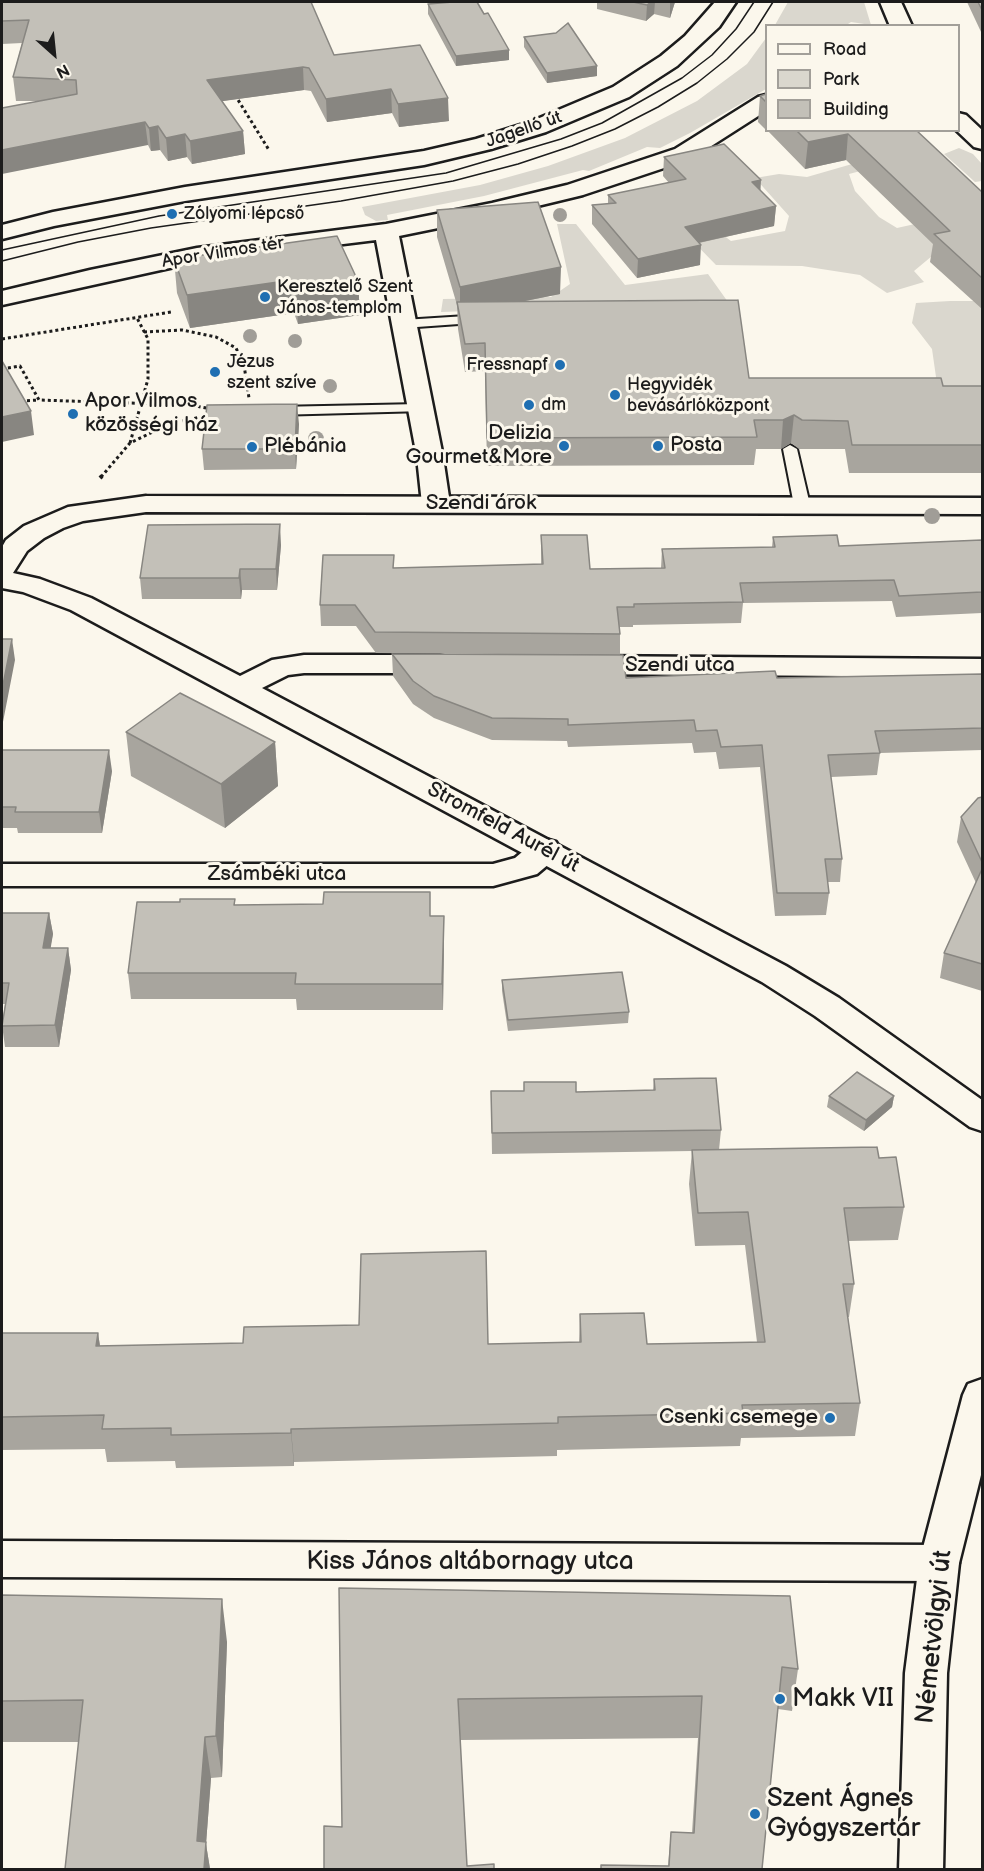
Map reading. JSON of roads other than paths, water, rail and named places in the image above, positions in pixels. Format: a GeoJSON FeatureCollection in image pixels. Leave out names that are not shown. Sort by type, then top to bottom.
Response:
{"type":"FeatureCollection","features":[{"type":"Feature","properties":{"kind":"street","name":"Jagelló út"},"geometry":{"type":"LineString","coordinates":[[2,232],[53,219],[130,204],[424,158],[483,144],[557,120],[621,92],[669,61],[693,41],[711,22],[724,2]]}},
{"type":"Feature","properties":{"kind":"street"},"geometry":{"type":"LineString","coordinates":[[891,2],[900,24]]}},
{"type":"Feature","properties":{"kind":"street"},"geometry":{"type":"LineString","coordinates":[[436,504],[386,231],[492,210],[575,190],[666,160],[705,142],[765,103]]}},
{"type":"Feature","properties":{"kind":"street"},"geometry":{"type":"LineString","coordinates":[[960,122],[982,142]]}},
{"type":"Feature","properties":{"kind":"street","name":"Apor Vilmos tér"},"geometry":{"type":"LineString","coordinates":[[2,298],[197,255],[386,231]]}},
{"type":"Feature","properties":{"kind":"street","name":"Szendi árok"},"geometry":{"type":"LineString","coordinates":[[2,569],[16,546],[34,532],[78,513],[146,504],[982,506]]}},
{"type":"Feature","properties":{"kind":"street","name":"Stromfeld Aurél út"},"geometry":{"type":"LineString","coordinates":[[2,580],[30,585],[81,604],[545,850],[783,980],[837,1014],[982,1118]]}},
{"type":"Feature","properties":{"kind":"street"},"geometry":{"type":"LineString","coordinates":[[241,689],[262,675],[282,667],[304,664],[459,665]]}},
{"type":"Feature","properties":{"kind":"street","name":"Szendi utca"},"geometry":{"type":"LineString","coordinates":[[554,665],[982,668]]}},
{"type":"Feature","properties":{"kind":"street","name":"Zsámbéki utca"},"geometry":{"type":"LineString","coordinates":[[2,875],[493,875],[526,866],[545,850]]}},
{"type":"Feature","properties":{"kind":"street","name":"Németvölgyi út"},"geometry":{"type":"LineString","coordinates":[[921,1869],[926,1673],[939,1563],[981,1403]]}},
{"type":"Feature","properties":{"kind":"street","name":"Kiss János altábornagy utca"},"geometry":{"type":"LineString","coordinates":[[2,1559],[939,1563]]}},
{"type":"Feature","properties":{"kind":"lane"},"geometry":{"type":"LineString","coordinates":[[403,324],[483,319]]}},
{"type":"Feature","properties":{"kind":"lane"},"geometry":{"type":"LineString","coordinates":[[252,411],[420,408]]}},
{"type":"Feature","properties":{"kind":"lane"},"geometry":{"type":"LineString","coordinates":[[790,449],[802,505]]}},
{"type":"Feature","properties":{"kind":"tram line"},"geometry":{"type":"LineString","coordinates":[[2,250],[159,216],[446,173],[561,139],[602,123],[682,78],[712,55],[736,29],[754,2]]}},
{"type":"Feature","properties":{"kind":"tram line"},"geometry":{"type":"LineString","coordinates":[[2,261],[78,242],[151,228],[341,201],[453,181],[518,164],[572,146],[615,129],[658,107],[697,83],[727,59],[754,32],[773,2]]}},
{"type":"Feature","properties":{"kind":"place","name":"Zólyomi lépcső"},"geometry":{"type":"Point","coordinates":[172,214]}},
{"type":"Feature","properties":{"kind":"place","name":"Keresztelő Szent János-templom"},"geometry":{"type":"Point","coordinates":[265,297]}},
{"type":"Feature","properties":{"kind":"place","name":"Fressnapf"},"geometry":{"type":"Point","coordinates":[560,365]}},
{"type":"Feature","properties":{"kind":"place","name":"Jézus szent szíve"},"geometry":{"type":"Point","coordinates":[215,372]}},
{"type":"Feature","properties":{"kind":"place","name":"Hegyvidék bevásárlóközpont"},"geometry":{"type":"Point","coordinates":[615,395]}},
{"type":"Feature","properties":{"kind":"place","name":"dm"},"geometry":{"type":"Point","coordinates":[529,405]}},
{"type":"Feature","properties":{"kind":"place","name":"Apor Vilmos közösségi ház"},"geometry":{"type":"Point","coordinates":[73,414]}},
{"type":"Feature","properties":{"kind":"place","name":"Delizia Gourmet&More"},"geometry":{"type":"Point","coordinates":[564,446]}},
{"type":"Feature","properties":{"kind":"place","name":"Posta"},"geometry":{"type":"Point","coordinates":[658,446]}},
{"type":"Feature","properties":{"kind":"place","name":"Plébánia"},"geometry":{"type":"Point","coordinates":[252,447]}},
{"type":"Feature","properties":{"kind":"place","name":"Csenki csemege"},"geometry":{"type":"Point","coordinates":[830,1418]}},
{"type":"Feature","properties":{"kind":"place","name":"Makk VII"},"geometry":{"type":"Point","coordinates":[780,1699]}},
{"type":"Feature","properties":{"kind":"place","name":"Szent Ágnes Gyógyszertár"},"geometry":{"type":"Point","coordinates":[755,1814]}}]}
